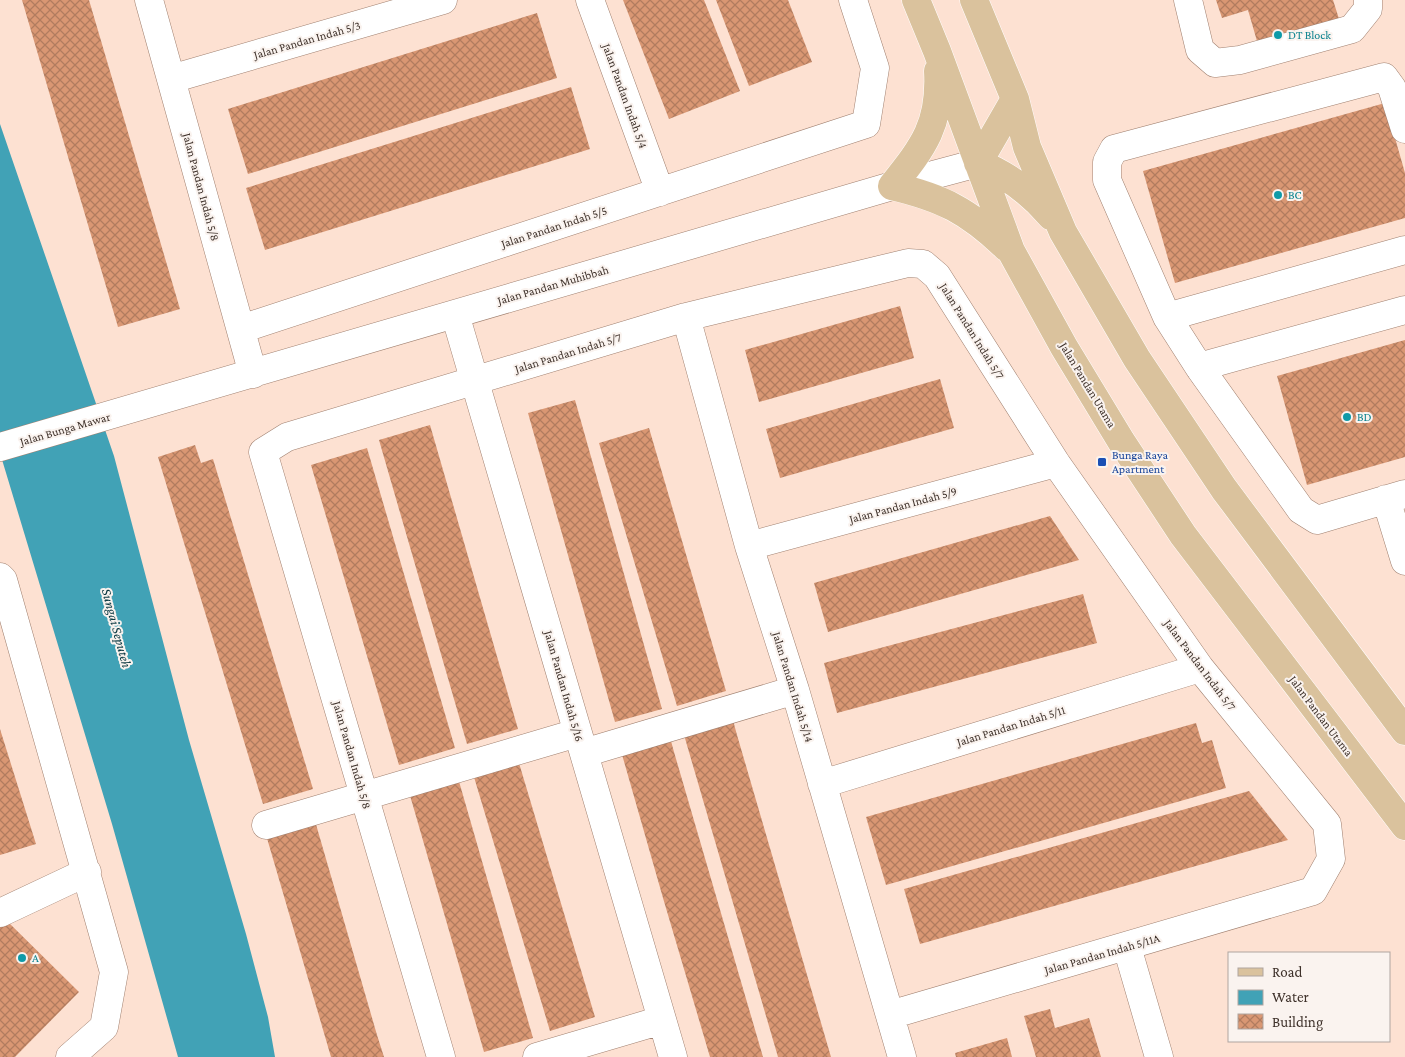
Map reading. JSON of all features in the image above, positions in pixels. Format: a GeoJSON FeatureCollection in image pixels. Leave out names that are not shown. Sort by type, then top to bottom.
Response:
{"type":"FeatureCollection","features":[{"type":"Feature","properties":{"kind":"main road","name":"Jalan Pandan Utama"},"geometry":{"type":"LineString","coordinates":[[916,0],[937,51],[1011,251],[1121,441],[1183,536],[1405,826]]}},
{"type":"Feature","properties":{"kind":"main road"},"geometry":{"type":"LineString","coordinates":[[974,0],[1015,99],[1026,146],[1063,232],[1137,359],[1224,489],[1405,731]]}},
{"type":"Feature","properties":{"kind":"main road"},"geometry":{"type":"LineString","coordinates":[[937,51],[940,97],[936,118],[928,136],[892,186],[926,194],[952,206],[979,222],[1011,251]]}},
{"type":"Feature","properties":{"kind":"main road"},"geometry":{"type":"LineString","coordinates":[[1015,99],[978,163],[994,170],[1026,192],[1040,204],[1063,232]]}},
{"type":"Feature","properties":{"kind":"street","name":"Jalan Pandan Indah 5/8"},"geometry":{"type":"LineString","coordinates":[[149,0],[253,374]]}},
{"type":"Feature","properties":{"kind":"street","name":"Jalan Pandan Indah 5/3"},"geometry":{"type":"LineString","coordinates":[[171,79],[402,6],[443,0]]}},
{"type":"Feature","properties":{"kind":"street","name":"Jalan Pandan Indah 5/4"},"geometry":{"type":"LineString","coordinates":[[590,0],[660,192]]}},
{"type":"Feature","properties":{"kind":"street","name":"Jalan Pandan Indah 5/5"},"geometry":{"type":"LineString","coordinates":[[241,329],[866,124],[875,68],[853,0]]}},
{"type":"Feature","properties":{"kind":"street"},"geometry":{"type":"LineString","coordinates":[[1188,0],[1200,50],[1215,63],[1240,60],[1352,29],[1368,9],[1368,0]]}},
{"type":"Feature","properties":{"kind":"street"},"geometry":{"type":"LineString","coordinates":[[1405,129],[1392,88],[1384,77],[1114,149],[1108,162],[1107,180],[1167,317],[1199,367],[1302,510],[1317,520],[1396,496],[1405,561]]}},
{"type":"Feature","properties":{"kind":"street","name":"Jalan Pandan Muhibbah"},"geometry":{"type":"LineString","coordinates":[[129,410],[892,186],[978,163]]}},
{"type":"Feature","properties":{"kind":"street"},"geometry":{"type":"LineString","coordinates":[[1167,317],[1405,250]]}},
{"type":"Feature","properties":{"kind":"street","name":"Jalan Pandan Indah 5/7"},"geometry":{"type":"LineString","coordinates":[[263,452],[287,437],[686,317],[908,263],[923,264],[938,276],[1056,463],[1200,668],[1328,824],[1331,859],[1313,891]]}},
{"type":"Feature","properties":{"kind":"street"},"geometry":{"type":"LineString","coordinates":[[1199,367],[1405,310]]}},
{"type":"Feature","properties":{"kind":"street","name":"Jalan Pandan Indah 5/16"},"geometry":{"type":"LineString","coordinates":[[454,314],[673,1057]]}},
{"type":"Feature","properties":{"kind":"street","name":"Jalan Pandan Indah 5/14"},"geometry":{"type":"LineString","coordinates":[[686,317],[749,546],[795,690],[902,1057]]}},
{"type":"Feature","properties":{"kind":"street","name":"Jalan Bunga Mawar"},"geometry":{"type":"LineString","coordinates":[[0,447],[129,410]]}},
{"type":"Feature","properties":{"kind":"street","name":"Jalan Pandan Indah 5/8"},"geometry":{"type":"LineString","coordinates":[[263,452],[441,1057]]}},
{"type":"Feature","properties":{"kind":"street","name":"Jalan Pandan Indah 5/9"},"geometry":{"type":"LineString","coordinates":[[749,546],[1056,463]]}},
{"type":"Feature","properties":{"kind":"street"},"geometry":{"type":"LineString","coordinates":[[0,577],[3,580],[114,972],[104,1027],[70,1057]]}},
{"type":"Feature","properties":{"kind":"street","name":"Jalan Pandan Indah 5/11"},"geometry":{"type":"LineString","coordinates":[[822,784],[1200,668]]}},
{"type":"Feature","properties":{"kind":"street"},"geometry":{"type":"LineString","coordinates":[[266,825],[364,796],[795,690]]}},
{"type":"Feature","properties":{"kind":"street"},"geometry":{"type":"LineString","coordinates":[[0,913],[87,872]]}},
{"type":"Feature","properties":{"kind":"street","name":"Jalan Pandan Indah 5/11A"},"geometry":{"type":"LineString","coordinates":[[890,1015],[1313,891]]}},
{"type":"Feature","properties":{"kind":"street"},"geometry":{"type":"LineString","coordinates":[[1127,946],[1159,1057]]}},
{"type":"Feature","properties":{"kind":"street"},"geometry":{"type":"LineString","coordinates":[[537,1057],[662,1020]]}},
{"type":"Feature","properties":{"kind":"water","name":"Sungai Seputeh"},"geometry":{"type":"Polygon","coordinates":[[[0,124],[114,456],[189,740],[246,934],[268,1017],[275,1057],[178,1057],[112,824],[0,453],[0,124]]]}},
{"type":"Feature","properties":{"kind":"building"},"geometry":{"type":"Polygon","coordinates":[[[22,0],[89,0],[180,309],[118,327],[22,0]]]}},
{"type":"Feature","properties":{"kind":"building"},"geometry":{"type":"Polygon","coordinates":[[[623,0],[704,0],[740,91],[669,119],[623,0]]]}},
{"type":"Feature","properties":{"kind":"building"},"geometry":{"type":"Polygon","coordinates":[[[716,0],[788,0],[812,62],[749,86],[716,0]]]}},
{"type":"Feature","properties":{"kind":"building","name":"DT Block"},"geometry":{"type":"Polygon","coordinates":[[[1216,0],[1333,0],[1340,22],[1259,48],[1248,10],[1222,18],[1216,0]]]}},
{"type":"Feature","properties":{"kind":"building"},"geometry":{"type":"Polygon","coordinates":[[[537,13],[557,78],[248,174],[228,109],[537,13]]]}},
{"type":"Feature","properties":{"kind":"building"},"geometry":{"type":"Polygon","coordinates":[[[571,87],[590,149],[265,250],[246,188],[571,87]]]}},
{"type":"Feature","properties":{"kind":"building","name":"BC"},"geometry":{"type":"Polygon","coordinates":[[[1385,103],[1405,173],[1405,218],[1175,283],[1143,171],[1385,103]]]}},
{"type":"Feature","properties":{"kind":"building"},"geometry":{"type":"Polygon","coordinates":[[[900,306],[914,358],[759,402],[745,350],[900,306]]]}},
{"type":"Feature","properties":{"kind":"building","name":"BD"},"geometry":{"type":"Polygon","coordinates":[[[1405,340],[1405,457],[1307,485],[1277,376],[1405,340]]]}},
{"type":"Feature","properties":{"kind":"building"},"geometry":{"type":"Polygon","coordinates":[[[940,379],[954,428],[780,478],[766,429],[940,379]]]}},
{"type":"Feature","properties":{"kind":"building"},"geometry":{"type":"Polygon","coordinates":[[[575,400],[662,709],[615,722],[528,413],[575,400]]]}},
{"type":"Feature","properties":{"kind":"building"},"geometry":{"type":"Polygon","coordinates":[[[430,425],[518,729],[467,744],[379,440],[430,425]]]}},
{"type":"Feature","properties":{"kind":"building"},"geometry":{"type":"Polygon","coordinates":[[[649,428],[726,691],[677,706],[599,443],[649,428]]]}},
{"type":"Feature","properties":{"kind":"building"},"geometry":{"type":"Polygon","coordinates":[[[195,445],[201,463],[213,459],[313,789],[263,804],[158,457],[195,445]]]}},
{"type":"Feature","properties":{"kind":"building"},"geometry":{"type":"Polygon","coordinates":[[[367,448],[455,748],[399,765],[311,465],[367,448]]]}},
{"type":"Feature","properties":{"kind":"building"},"geometry":{"type":"Polygon","coordinates":[[[1050,516],[1079,560],[828,632],[814,583],[1050,516]]]}},
{"type":"Feature","properties":{"kind":"building"},"geometry":{"type":"Polygon","coordinates":[[[1083,594],[1097,643],[837,713],[824,663],[1083,594]]]}},
{"type":"Feature","properties":{"kind":"building"},"geometry":{"type":"Polygon","coordinates":[[[731,713],[831,1057],[778,1057],[682,728],[731,713]]]}},
{"type":"Feature","properties":{"kind":"building"},"geometry":{"type":"Polygon","coordinates":[[[1196,723],[1202,743],[1212,740],[1226,788],[886,885],[866,817],[1196,723]]]}},
{"type":"Feature","properties":{"kind":"building"},"geometry":{"type":"Polygon","coordinates":[[[0,729],[36,844],[0,855],[0,729]]]}},
{"type":"Feature","properties":{"kind":"building"},"geometry":{"type":"Polygon","coordinates":[[[668,730],[763,1057],[710,1057],[663,898],[619,744],[668,730]]]}},
{"type":"Feature","properties":{"kind":"building"},"geometry":{"type":"Polygon","coordinates":[[[516,753],[595,1017],[550,1031],[471,767],[516,753]]]}},
{"type":"Feature","properties":{"kind":"building"},"geometry":{"type":"Polygon","coordinates":[[[456,771],[533,1038],[484,1052],[407,785],[456,771]]]}},
{"type":"Feature","properties":{"kind":"building"},"geometry":{"type":"Polygon","coordinates":[[[1249,791],[1288,840],[920,944],[904,889],[1249,791]]]}},
{"type":"Feature","properties":{"kind":"building"},"geometry":{"type":"Polygon","coordinates":[[[313,814],[384,1057],[331,1057],[264,828],[313,814]]]}},
{"type":"Feature","properties":{"kind":"building","name":"A"},"geometry":{"type":"Polygon","coordinates":[[[5,919],[79,992],[15,1057],[0,1057],[0,924],[5,919]]]}},
{"type":"Feature","properties":{"kind":"building"},"geometry":{"type":"Polygon","coordinates":[[[1050,1009],[1055,1028],[1089,1018],[1101,1057],[1036,1057],[1024,1016],[1050,1009]]]}},
{"type":"Feature","properties":{"kind":"building"},"geometry":{"type":"Polygon","coordinates":[[[1007,1038],[1012,1057],[956,1057],[955,1053],[1007,1038]]]}},
{"type":"Feature","properties":{"kind":"place","name":"DT Block"},"geometry":{"type":"Point","coordinates":[1278,35]}},
{"type":"Feature","properties":{"kind":"place","name":"BC"},"geometry":{"type":"Point","coordinates":[1278,195]}},
{"type":"Feature","properties":{"kind":"place","name":"BD"},"geometry":{"type":"Point","coordinates":[1347,417]}},
{"type":"Feature","properties":{"kind":"place","name":"Bunga Raya Apartment"},"geometry":{"type":"Point","coordinates":[1102,462]}},
{"type":"Feature","properties":{"kind":"place","name":"A"},"geometry":{"type":"Point","coordinates":[22,958]}}]}
